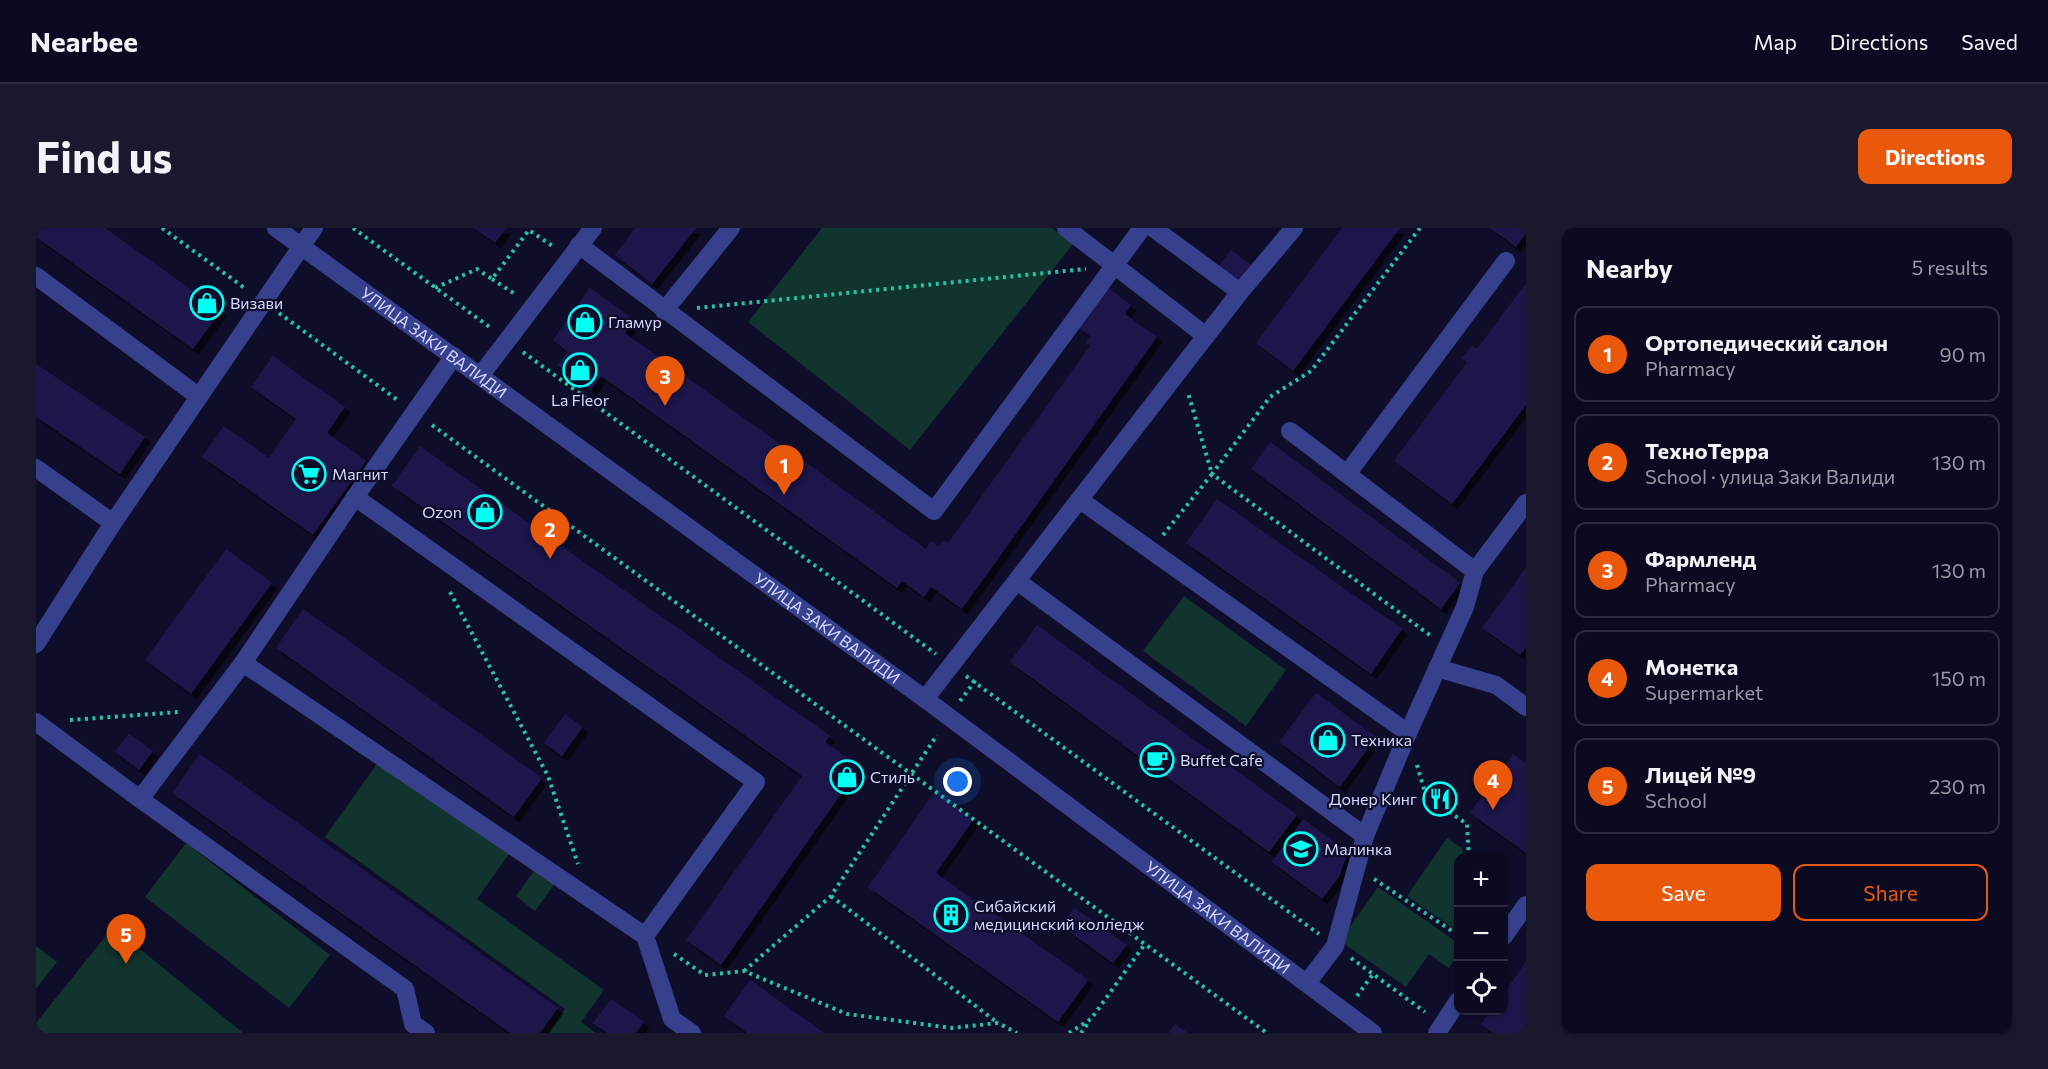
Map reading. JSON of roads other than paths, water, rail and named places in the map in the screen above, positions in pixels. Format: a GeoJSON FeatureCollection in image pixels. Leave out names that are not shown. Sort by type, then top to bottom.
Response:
{"type":"FeatureCollection","features":[{"type":"Feature","properties":{"kind":"street","name":"УЛИЦА ЗАКИ ВАЛИДИ"},"geometry":{"type":"LineString","coordinates":[[276,228],[950,717],[1372,1033]]}},
{"type":"Feature","properties":{"kind":"street"},"geometry":{"type":"LineString","coordinates":[[36,644],[113,523],[314,228]]}},
{"type":"Feature","properties":{"kind":"street"},"geometry":{"type":"LineString","coordinates":[[480,376],[592,228]]}},
{"type":"Feature","properties":{"kind":"street"},"geometry":{"type":"LineString","coordinates":[[664,311],[731,228]]}},
{"type":"Feature","properties":{"kind":"street"},"geometry":{"type":"LineString","coordinates":[[1066,228],[1206,336]]}},
{"type":"Feature","properties":{"kind":"street"},"geometry":{"type":"LineString","coordinates":[[574,251],[664,311],[934,511],[1142,228]]}},
{"type":"Feature","properties":{"kind":"street"},"geometry":{"type":"LineString","coordinates":[[1153,228],[1240,292]]}},
{"type":"Feature","properties":{"kind":"street"},"geometry":{"type":"LineString","coordinates":[[925,699],[1240,292],[1294,228]]}},
{"type":"Feature","properties":{"kind":"street"},"geometry":{"type":"LineString","coordinates":[[1347,474],[1506,261]]}},
{"type":"Feature","properties":{"kind":"street"},"geometry":{"type":"LineString","coordinates":[[36,276],[198,396]]}},
{"type":"Feature","properties":{"kind":"street"},"geometry":{"type":"LineString","coordinates":[[140,799],[243,663],[454,356]]}},
{"type":"Feature","properties":{"kind":"street"},"geometry":{"type":"LineString","coordinates":[[1290,431],[1475,572]]}},
{"type":"Feature","properties":{"kind":"street"},"geometry":{"type":"LineString","coordinates":[[36,468],[113,523]]}},
{"type":"Feature","properties":{"kind":"street"},"geometry":{"type":"LineString","coordinates":[[355,497],[756,782],[645,936]]}},
{"type":"Feature","properties":{"kind":"street"},"geometry":{"type":"LineString","coordinates":[[1080,500],[1408,733]]}},
{"type":"Feature","properties":{"kind":"street"},"geometry":{"type":"LineString","coordinates":[[1307,983],[1335,946],[1365,836],[1408,733],[1465,607],[1475,572],[1526,503]]}},
{"type":"Feature","properties":{"kind":"street"},"geometry":{"type":"LineString","coordinates":[[1017,581],[1365,836]]}},
{"type":"Feature","properties":{"kind":"street"},"geometry":{"type":"LineString","coordinates":[[243,663],[645,936],[672,1019],[692,1033]]}},
{"type":"Feature","properties":{"kind":"street"},"geometry":{"type":"LineString","coordinates":[[1437,668],[1496,685],[1526,707]]}},
{"type":"Feature","properties":{"kind":"street"},"geometry":{"type":"LineString","coordinates":[[36,722],[405,989],[413,1024],[426,1033]]}},
{"type":"Feature","properties":{"kind":"street"},"geometry":{"type":"LineString","coordinates":[[1508,929],[1526,905]]}},
{"type":"Feature","properties":{"kind":"street"},"geometry":{"type":"LineString","coordinates":[[1440,1029],[1454,1007]]}},
{"type":"Feature","properties":{"kind":"place","name":"Визави"},"geometry":{"type":"Point","coordinates":[207,303]}},
{"type":"Feature","properties":{"kind":"place","name":"Гламур"},"geometry":{"type":"Point","coordinates":[585,322]}},
{"type":"Feature","properties":{"kind":"place","name":"La Fleor"},"geometry":{"type":"Point","coordinates":[580,370]}},
{"type":"Feature","properties":{"kind":"place","name":"Фармленд"},"geometry":{"type":"Point","coordinates":[665,406]}},
{"type":"Feature","properties":{"kind":"place","name":"Магнит"},"geometry":{"type":"Point","coordinates":[309,474]}},
{"type":"Feature","properties":{"kind":"place","name":"Ортопедический салон"},"geometry":{"type":"Point","coordinates":[784,495]}},
{"type":"Feature","properties":{"kind":"place","name":"Ozon"},"geometry":{"type":"Point","coordinates":[485,512]}},
{"type":"Feature","properties":{"kind":"place","name":"ТехноТерра"},"geometry":{"type":"Point","coordinates":[550,559]}},
{"type":"Feature","properties":{"kind":"place","name":"Техника"},"geometry":{"type":"Point","coordinates":[1328,740]}},
{"type":"Feature","properties":{"kind":"place","name":"Buffet Cafe"},"geometry":{"type":"Point","coordinates":[1157,760]}},
{"type":"Feature","properties":{"kind":"place","name":"Стиль"},"geometry":{"type":"Point","coordinates":[847,777]}},
{"type":"Feature","properties":{"kind":"place","name":"Донер Кинг"},"geometry":{"type":"Point","coordinates":[1440,799]}},
{"type":"Feature","properties":{"kind":"place","name":"Монетка"},"geometry":{"type":"Point","coordinates":[1493,810]}},
{"type":"Feature","properties":{"kind":"place","name":"Малинка"},"geometry":{"type":"Point","coordinates":[1301,849]}},
{"type":"Feature","properties":{"kind":"place","name":"Сибайский медицинский колледж"},"geometry":{"type":"Point","coordinates":[951,915]}},
{"type":"Feature","properties":{"kind":"place","name":"Лицей №9"},"geometry":{"type":"Point","coordinates":[126,964]}}]}
